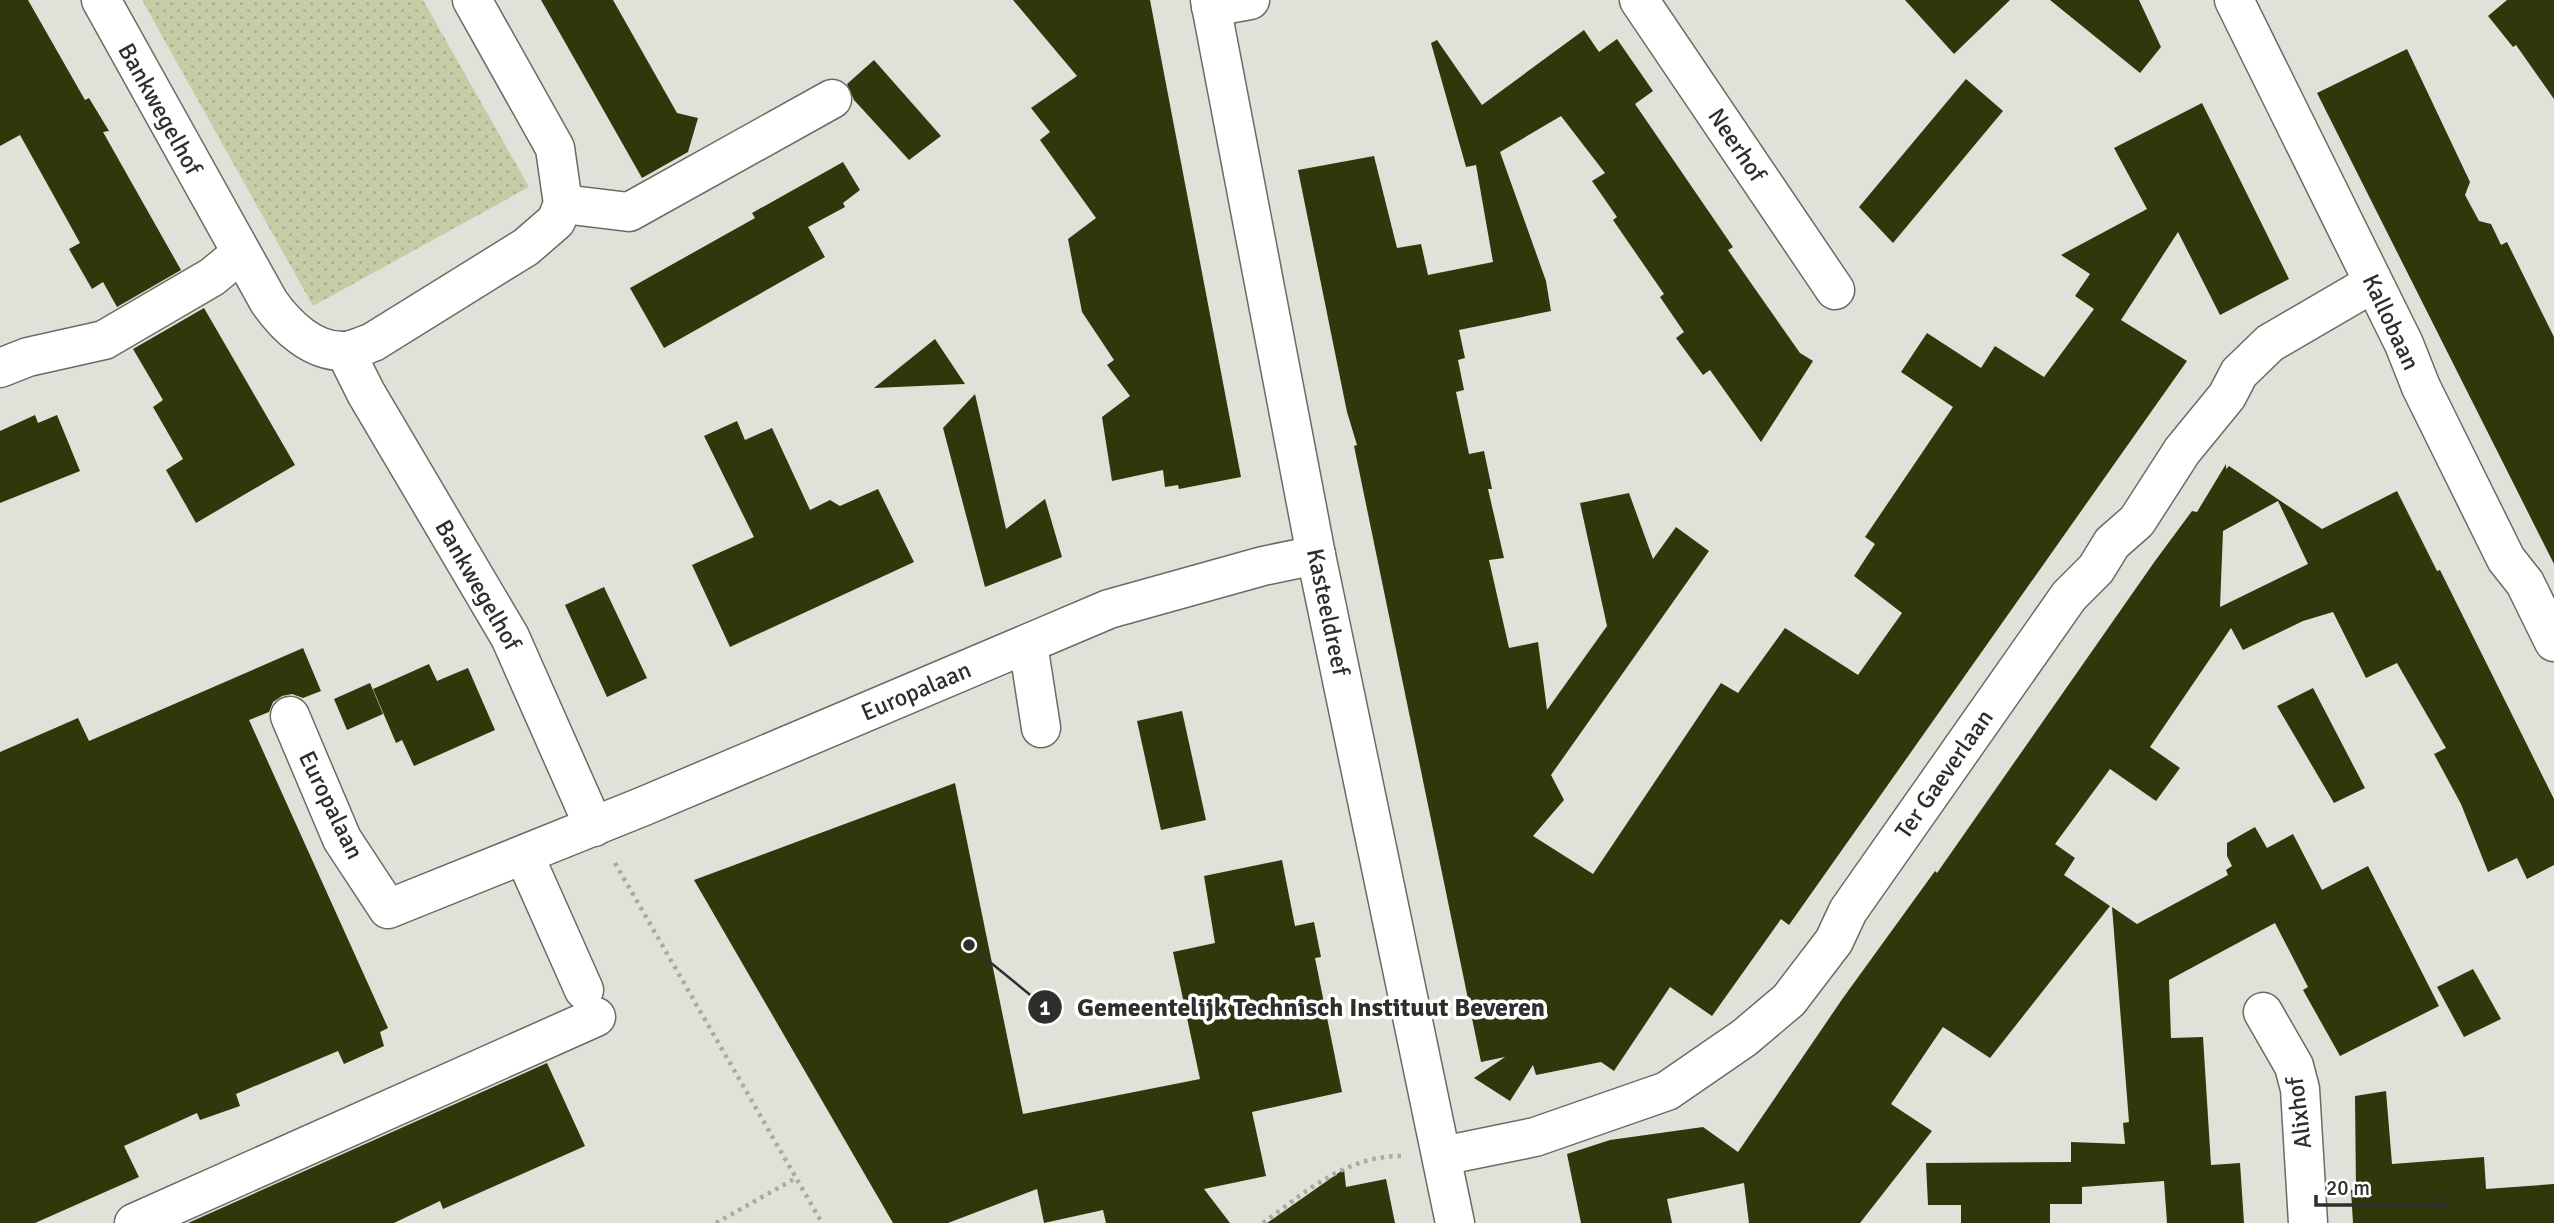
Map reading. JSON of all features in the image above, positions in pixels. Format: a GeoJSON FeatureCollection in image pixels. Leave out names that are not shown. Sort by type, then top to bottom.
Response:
{"type":"FeatureCollection","features":[{"type":"Feature","properties":{"kind":"street","name":"Bankwegelhof"},"geometry":{"type":"LineString","coordinates":[[101,0],[240,254],[285,325],[308,341],[345,351],[366,393],[510,637],[594,827]]}},
{"type":"Feature","properties":{"kind":"street"},"geometry":{"type":"LineString","coordinates":[[345,351],[373,342],[526,247],[556,221],[563,204],[555,148],[472,0]]}},
{"type":"Feature","properties":{"kind":"street"},"geometry":{"type":"LineString","coordinates":[[1210,4],[1250,0]]}},
{"type":"Feature","properties":{"kind":"street","name":"Neerhof"},"geometry":{"type":"LineString","coordinates":[[1639,0],[1835,290]]}},
{"type":"Feature","properties":{"kind":"street","name":"Kallobaan"},"geometry":{"type":"LineString","coordinates":[[2234,0],[2374,283],[2505,559],[2525,583],[2550,623]]}},
{"type":"Feature","properties":{"kind":"street","name":"Kasteeldreef"},"geometry":{"type":"LineString","coordinates":[[1210,4],[1316,555],[1455,1223]]}},
{"type":"Feature","properties":{"kind":"street"},"geometry":{"type":"LineString","coordinates":[[563,204],[629,212],[832,99]]}},
{"type":"Feature","properties":{"kind":"street"},"geometry":{"type":"LineString","coordinates":[[0,368],[27,357],[104,340],[212,277],[240,254]]}},
{"type":"Feature","properties":{"kind":"street","name":"Ter Gaeverlaan"},"geometry":{"type":"LineString","coordinates":[[1442,1156],[1535,1137],[1667,1091],[1744,1038],[1789,1000],[1833,941],[1848,911],[2069,596],[2096,569],[2112,543],[2137,522],[2182,451],[2227,396],[2239,373],[2270,343],[2374,283]]}},
{"type":"Feature","properties":{"kind":"street","name":"Europalaan"},"geometry":{"type":"LineString","coordinates":[[290,716],[342,839],[388,909],[594,827],[1109,609],[1263,566],[1316,555]]}},
{"type":"Feature","properties":{"kind":"street"},"geometry":{"type":"LineString","coordinates":[[1028,644],[1041,728]]}},
{"type":"Feature","properties":{"kind":"street"},"geometry":{"type":"LineString","coordinates":[[134,1223],[590,1004],[524,855]]}},
{"type":"Feature","properties":{"kind":"street","name":"Alixhof"},"geometry":{"type":"LineString","coordinates":[[2263,1012],[2294,1066],[2300,1089],[2308,1223]]}},
{"type":"Feature","properties":{"kind":"path"},"geometry":{"type":"LineString","coordinates":[[594,827],[822,1223]]}},
{"type":"Feature","properties":{"kind":"path"},"geometry":{"type":"LineString","coordinates":[[1264,1223],[1324,1179],[1351,1165],[1395,1156],[1442,1156]]}},
{"type":"Feature","properties":{"kind":"path"},"geometry":{"type":"LineString","coordinates":[[716,1223],[796,1178]]}},
{"type":"Feature","properties":{"kind":"green space"},"geometry":{"type":"Polygon","coordinates":[[[142,0],[423,0],[529,187],[313,306],[142,0]]]}},
{"type":"Feature","properties":{"kind":"building"},"geometry":{"type":"Polygon","coordinates":[[[0,0],[28,0],[85,100],[89,98],[109,131],[103,132],[181,270],[117,307],[103,282],[92,289],[69,249],[80,243],[20,135],[0,146],[0,0]]]}},
{"type":"Feature","properties":{"kind":"building"},"geometry":{"type":"Polygon","coordinates":[[[541,0],[613,0],[677,113],[698,118],[688,152],[642,178],[541,0]]]}},
{"type":"Feature","properties":{"kind":"building"},"geometry":{"type":"Polygon","coordinates":[[[1013,0],[1150,0],[1241,477],[1179,489],[1178,485],[1165,487],[1163,470],[1112,481],[1102,417],[1130,396],[1107,365],[1114,360],[1082,312],[1068,239],[1096,218],[1040,140],[1050,132],[1031,108],[1077,76],[1013,0]]]}},
{"type":"Feature","properties":{"kind":"building"},"geometry":{"type":"Polygon","coordinates":[[[1905,0],[2010,0],[1954,54],[1905,0]]]}},
{"type":"Feature","properties":{"kind":"building"},"geometry":{"type":"Polygon","coordinates":[[[2050,0],[2139,0],[2161,47],[2140,73],[2050,0]]]}},
{"type":"Feature","properties":{"kind":"building"},"geometry":{"type":"Polygon","coordinates":[[[2507,0],[2554,0],[2554,99],[2516,45],[2513,47],[2488,16],[2507,0]]]}},
{"type":"Feature","properties":{"kind":"building"},"geometry":{"type":"Polygon","coordinates":[[[1584,30],[1599,52],[1617,39],[1653,91],[1635,104],[1733,247],[1728,250],[1800,353],[1813,361],[1761,442],[1710,370],[1703,375],[1676,338],[1684,332],[1660,297],[1664,294],[1613,220],[1617,217],[1592,181],[1605,173],[1561,116],[1500,152],[1546,281],[1551,311],[1459,330],[1465,358],[1458,360],[1464,390],[1456,392],[1469,454],[1484,451],[1492,489],[1488,489],[1504,558],[1489,560],[1509,648],[1538,642],[1547,710],[1607,626],[1580,503],[1629,493],[1653,559],[1676,527],[1709,551],[1551,775],[1564,800],[1533,836],[1593,874],[1721,683],[1738,693],[1785,628],[1858,675],[1902,613],[1854,576],[1875,544],[1865,537],[1953,407],[1901,372],[1927,333],[1981,368],[1995,346],[2044,377],[2094,309],[2075,296],[2090,274],[2061,255],[2147,209],[2114,148],[2202,103],[2289,279],[2220,315],[2178,232],[2121,320],[2187,361],[1789,925],[1781,919],[1712,1016],[1670,987],[1614,1071],[1601,1062],[1536,1075],[1533,1065],[1510,1101],[1474,1078],[1505,1057],[1481,1062],[1354,446],[1357,445],[1347,412],[1298,170],[1374,156],[1397,248],[1421,244],[1428,275],[1493,262],[1476,165],[1466,167],[1431,43],[1437,40],[1482,105],[1584,30]]]}},
{"type":"Feature","properties":{"kind":"building"},"geometry":{"type":"Polygon","coordinates":[[[2407,49],[2470,182],[2465,195],[2479,221],[2491,224],[2501,245],[2507,242],[2554,337],[2554,564],[2317,93],[2407,49]]]}},
{"type":"Feature","properties":{"kind":"building"},"geometry":{"type":"Polygon","coordinates":[[[874,60],[941,136],[909,160],[854,100],[847,84],[874,60]]]}},
{"type":"Feature","properties":{"kind":"building"},"geometry":{"type":"Polygon","coordinates":[[[1966,79],[2003,111],[1893,243],[1859,207],[1966,79]]]}},
{"type":"Feature","properties":{"kind":"building"},"geometry":{"type":"Polygon","coordinates":[[[843,162],[860,190],[843,203],[845,207],[808,227],[825,257],[664,348],[630,288],[755,218],[752,213],[843,162]]]}},
{"type":"Feature","properties":{"kind":"building"},"geometry":{"type":"Polygon","coordinates":[[[204,308],[295,465],[196,523],[166,470],[183,459],[153,407],[163,400],[133,349],[204,308]]]}},
{"type":"Feature","properties":{"kind":"building"},"geometry":{"type":"Polygon","coordinates":[[[935,339],[965,384],[874,388],[935,339]]]}},
{"type":"Feature","properties":{"kind":"building"},"geometry":{"type":"Polygon","coordinates":[[[975,394],[1006,529],[1045,499],[1062,557],[985,587],[943,428],[975,394]]]}},
{"type":"Feature","properties":{"kind":"building"},"geometry":{"type":"Polygon","coordinates":[[[35,415],[38,423],[57,415],[80,471],[0,503],[0,431],[35,415]]]}},
{"type":"Feature","properties":{"kind":"building"},"geometry":{"type":"Polygon","coordinates":[[[737,421],[745,440],[772,428],[810,510],[830,500],[840,506],[878,489],[914,562],[730,647],[692,565],[754,537],[704,436],[737,421]]]}},
{"type":"Feature","properties":{"kind":"building"},"geometry":{"type":"Polygon","coordinates":[[[2226,464],[2226,469],[2229,466],[2322,529],[2397,491],[2437,571],[2440,570],[2554,799],[2554,865],[2527,879],[2517,858],[2488,872],[2461,804],[2434,754],[2446,748],[2397,663],[2366,678],[2333,612],[2303,621],[2243,650],[2231,628],[2150,747],[2180,768],[2156,801],[2110,769],[2055,844],[2075,858],[2064,875],[2110,906],[1990,1058],[1943,1027],[1891,1104],[1932,1131],[1860,1223],[1749,1223],[1744,1183],[1667,1199],[1672,1223],[1581,1223],[1567,1154],[1610,1140],[1703,1127],[1738,1152],[1843,998],[1935,871],[1937,873],[2155,561],[2192,511],[2197,512],[2226,464]],[[2278,501],[2223,531],[2220,607],[2308,564],[2278,501]]]}},
{"type":"Feature","properties":{"kind":"building"},"geometry":{"type":"Polygon","coordinates":[[[604,587],[647,678],[607,697],[565,605],[604,587]]]}},
{"type":"Feature","properties":{"kind":"building"},"geometry":{"type":"Polygon","coordinates":[[[303,648],[321,691],[303,698],[292,694],[282,696],[273,702],[269,712],[249,720],[388,1028],[380,1032],[384,1046],[344,1064],[338,1051],[236,1094],[240,1106],[200,1120],[197,1113],[124,1146],[139,1177],[35,1223],[0,1223],[0,752],[78,718],[89,741],[303,648]]]}},
{"type":"Feature","properties":{"kind":"building"},"geometry":{"type":"Polygon","coordinates":[[[429,664],[437,681],[468,668],[495,730],[414,766],[402,740],[396,743],[373,689],[429,664]]]}},
{"type":"Feature","properties":{"kind":"building"},"geometry":{"type":"Polygon","coordinates":[[[370,683],[383,714],[347,730],[334,699],[370,683]]]}},
{"type":"Feature","properties":{"kind":"building"},"geometry":{"type":"Polygon","coordinates":[[[2313,688],[2365,788],[2334,803],[2277,706],[2313,688]]]}},
{"type":"Feature","properties":{"kind":"building"},"geometry":{"type":"Polygon","coordinates":[[[1182,711],[1206,820],[1161,830],[1137,721],[1182,711]]]}},
{"type":"Feature","properties":{"kind":"building"},"geometry":{"type":"Polygon","coordinates":[[[955,783],[1023,1114],[1200,1079],[1173,952],[1215,943],[1204,876],[1282,860],[1295,926],[1314,922],[1321,957],[1315,958],[1342,1092],[1252,1112],[1266,1176],[1204,1189],[1230,1223],[1106,1223],[1103,1210],[1044,1223],[1037,1189],[948,1223],[893,1223],[694,880],[955,783]]]}},
{"type":"Feature","properties":{"kind":"building"},"geometry":{"type":"Polygon","coordinates":[[[2255,827],[2267,848],[2293,834],[2322,890],[2368,866],[2439,1006],[2340,1056],[2303,990],[2308,987],[2275,923],[2169,980],[2171,1038],[2203,1037],[2211,1165],[2240,1163],[2244,1223],[2167,1223],[2164,1181],[2082,1187],[2082,1204],[2050,1204],[2050,1223],[1961,1223],[1961,1205],[1928,1205],[1926,1163],[2071,1162],[2071,1142],[2125,1144],[2123,1123],[2129,1122],[2112,907],[2137,924],[2228,875],[2226,870],[2232,866],[2227,856],[2227,843],[2255,827]]]}},
{"type":"Feature","properties":{"kind":"building"},"geometry":{"type":"Polygon","coordinates":[[[2473,969],[2501,1019],[2464,1037],[2437,987],[2473,969]]]}},
{"type":"Feature","properties":{"kind":"building"},"geometry":{"type":"Polygon","coordinates":[[[547,1063],[585,1146],[443,1209],[440,1201],[394,1223],[188,1223],[547,1063]]]}},
{"type":"Feature","properties":{"kind":"building"},"geometry":{"type":"Polygon","coordinates":[[[2386,1091],[2392,1164],[2484,1157],[2486,1189],[2554,1184],[2554,1223],[2353,1223],[2351,1190],[2356,1190],[2355,1096],[2386,1091]]]}},
{"type":"Feature","properties":{"kind":"building"},"geometry":{"type":"Polygon","coordinates":[[[1344,1169],[1346,1187],[1386,1179],[1395,1223],[1267,1223],[1344,1169]]]}},
{"type":"Feature","properties":{"kind":"place","name":"Gemeentelijk Technisch Instituut Beveren"},"geometry":{"type":"Point","coordinates":[969,945]}}]}
